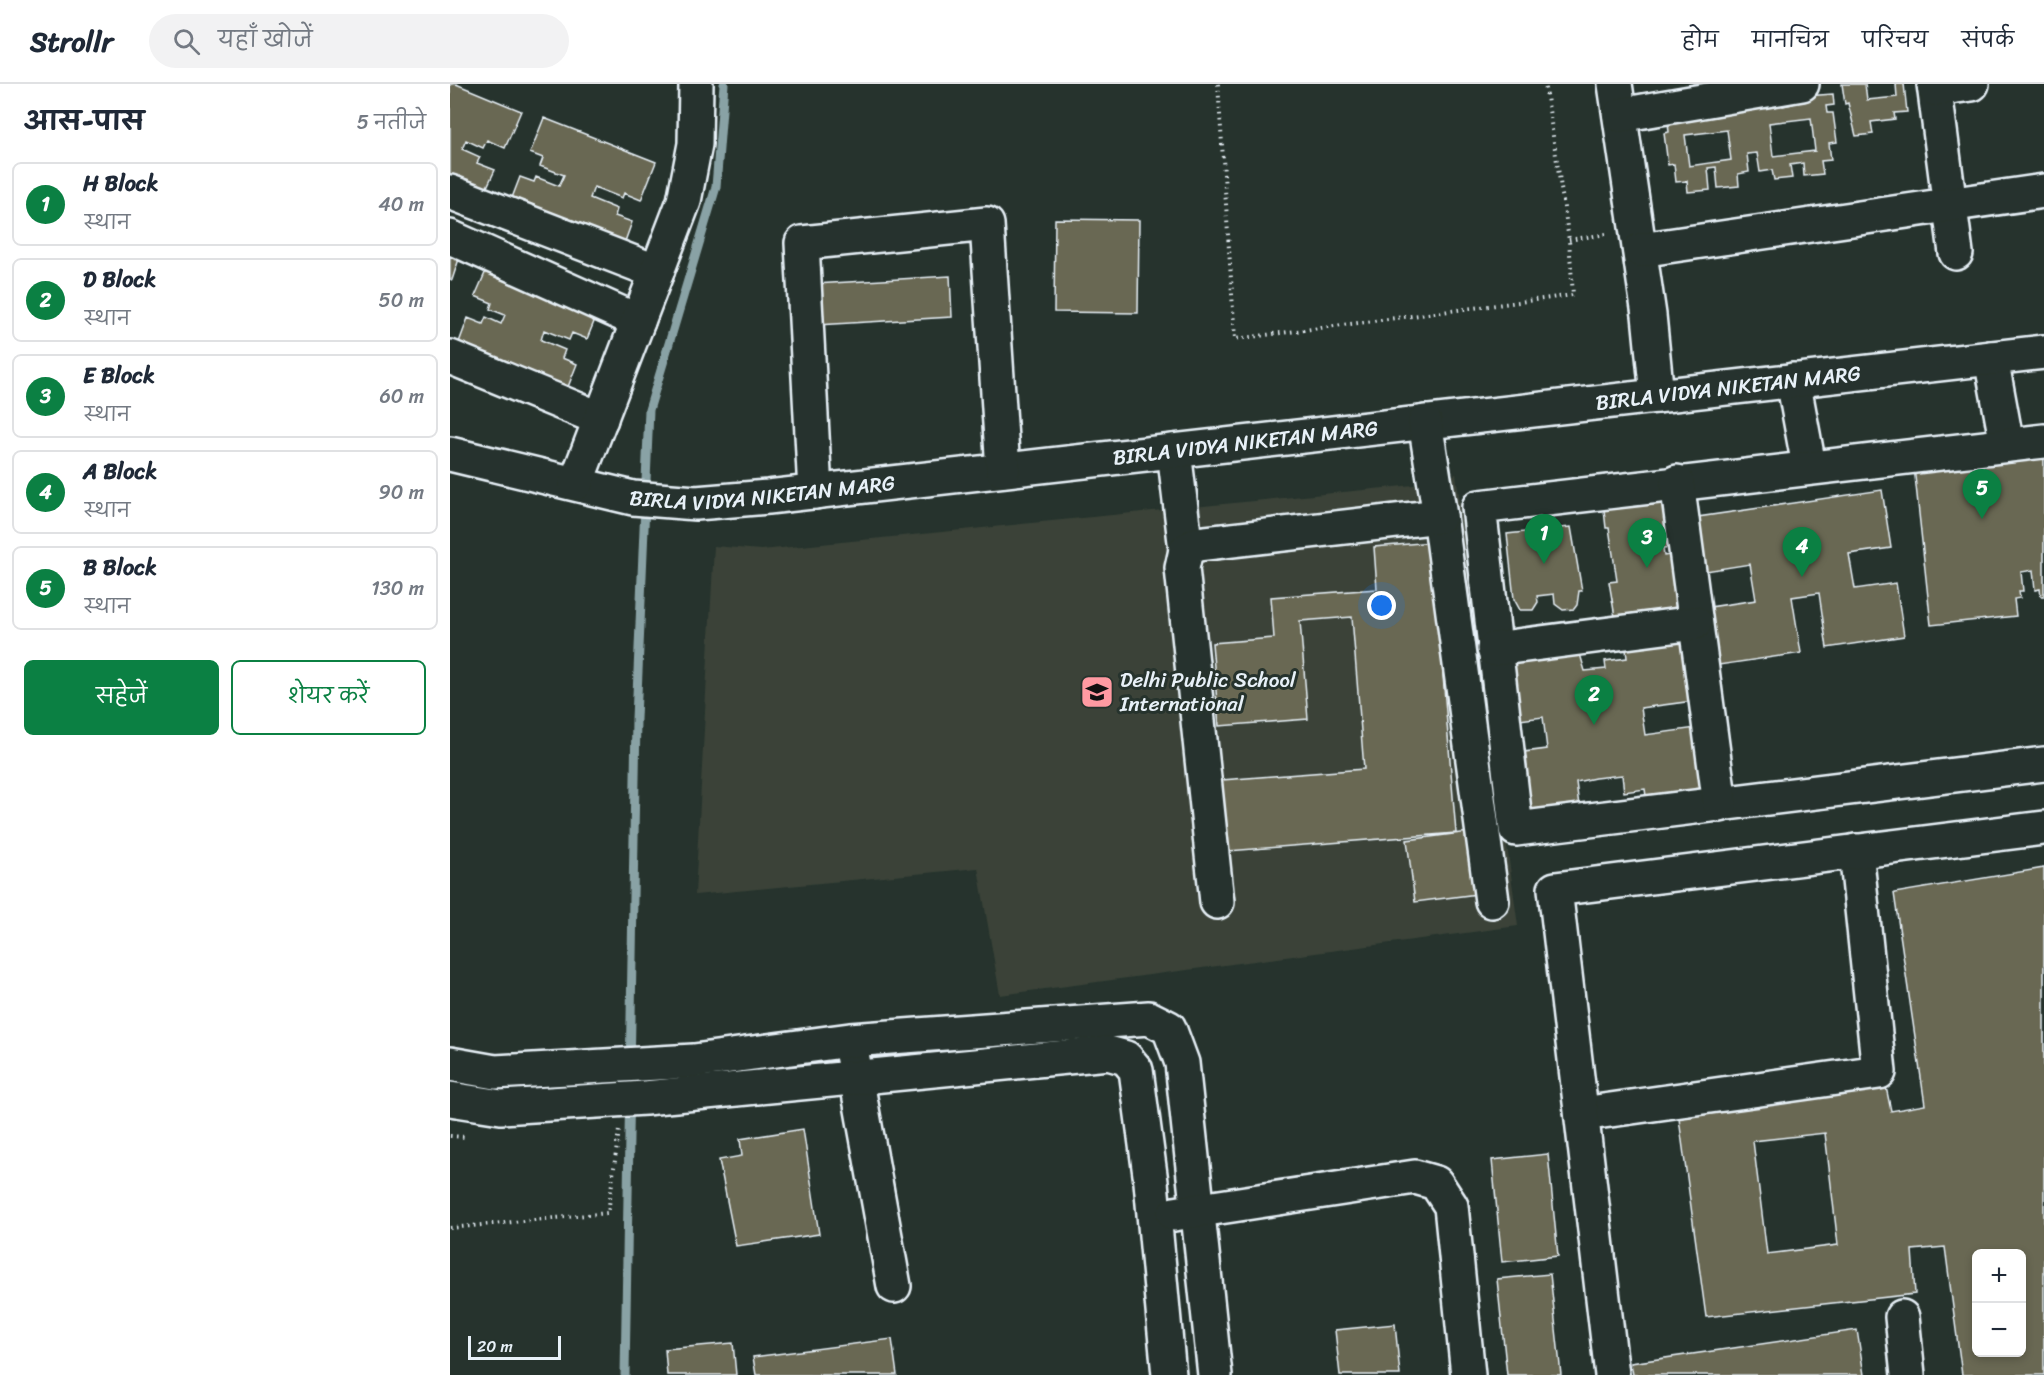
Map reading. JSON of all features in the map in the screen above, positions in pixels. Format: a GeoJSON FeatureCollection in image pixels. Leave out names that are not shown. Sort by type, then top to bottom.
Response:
{"type":"FeatureCollection","features":[{"type":"Feature","properties":{"kind":"street"},"geometry":{"type":"LineString","coordinates":[[576,483],[684,201],[695,144],[696,84]]}},
{"type":"Feature","properties":{"kind":"street"},"geometry":{"type":"LineString","coordinates":[[1657,396],[1640,250],[1618,100],[1802,84]]}},
{"type":"Feature","properties":{"kind":"street"},"geometry":{"type":"LineString","coordinates":[[1956,253],[1935,86],[1972,84]]}},
{"type":"Feature","properties":{"kind":"street"},"geometry":{"type":"LineString","coordinates":[[1640,250],[2044,191]]}},
{"type":"Feature","properties":{"kind":"street"},"geometry":{"type":"LineString","coordinates":[[450,192],[657,272]]}},
{"type":"Feature","properties":{"kind":"street"},"geometry":{"type":"LineString","coordinates":[[815,492],[802,243],[987,224],[1003,470]]}},
{"type":"Feature","properties":{"kind":"street"},"geometry":{"type":"LineString","coordinates":[[450,237],[638,321]]}},
{"type":"Feature","properties":{"kind":"street","name":"BIRLA VIDYA NIKETAN MARG"},"geometry":{"type":"LineString","coordinates":[[450,454],[633,498],[696,503],[815,492],[2044,352]]}},
{"type":"Feature","properties":{"kind":"street"},"geometry":{"type":"LineString","coordinates":[[450,357],[601,419]]}},
{"type":"Feature","properties":{"kind":"street"},"geometry":{"type":"LineString","coordinates":[[1991,358],[2007,445]]}},
{"type":"Feature","properties":{"kind":"street"},"geometry":{"type":"LineString","coordinates":[[1793,380],[1809,466]]}},
{"type":"Feature","properties":{"kind":"street"},"geometry":{"type":"LineString","coordinates":[[1425,422],[1440,516],[1492,901]]}},
{"type":"Feature","properties":{"kind":"street"},"geometry":{"type":"LineString","coordinates":[[2044,441],[1809,466],[1479,507],[1516,829],[2044,764]]}},
{"type":"Feature","properties":{"kind":"street"},"geometry":{"type":"LineString","coordinates":[[1174,450],[1186,550],[1182,568],[1218,902]]}},
{"type":"Feature","properties":{"kind":"street"},"geometry":{"type":"LineString","coordinates":[[1677,482],[1720,805]]}},
{"type":"Feature","properties":{"kind":"street"},"geometry":{"type":"LineString","coordinates":[[1186,550],[1197,544],[1440,516]]}},
{"type":"Feature","properties":{"kind":"street"},"geometry":{"type":"LineString","coordinates":[[1494,648],[1695,623]]}},
{"type":"Feature","properties":{"kind":"street"},"geometry":{"type":"LineString","coordinates":[[1612,1375],[1555,889],[2044,828]]}},
{"type":"Feature","properties":{"kind":"street"},"geometry":{"type":"LineString","coordinates":[[1582,1114],[1879,1072],[1856,851]]}},
{"type":"Feature","properties":{"kind":"street"},"geometry":{"type":"LineString","coordinates":[[450,1064],[495,1072],[694,1061],[850,1040],[1149,1018],[1169,1028],[1182,1063],[1215,1375]]}},
{"type":"Feature","properties":{"kind":"street"},"geometry":{"type":"LineString","coordinates":[[850,1040],[854,1077],[894,1286]]}},
{"type":"Feature","properties":{"kind":"street"},"geometry":{"type":"LineString","coordinates":[[450,1099],[501,1107],[623,1109],[699,1094],[854,1077],[1108,1053],[1126,1059],[1136,1070],[1154,1217],[1169,1375]]}},
{"type":"Feature","properties":{"kind":"street"},"geometry":{"type":"LineString","coordinates":[[694,1061],[699,1094]]}},
{"type":"Feature","properties":{"kind":"street"},"geometry":{"type":"LineString","coordinates":[[1154,1217],[1415,1177],[1436,1183],[1451,1206],[1468,1375]]}},
{"type":"Feature","properties":{"kind":"street"},"geometry":{"type":"LineString","coordinates":[[1902,1317],[1908,1375]]}},
{"type":"Feature","properties":{"kind":"path"},"geometry":{"type":"LineString","coordinates":[[1218,84],[1234,339],[1573,295],[1569,240],[1545,84]]}},
{"type":"Feature","properties":{"kind":"path"},"geometry":{"type":"LineString","coordinates":[[450,1228],[608,1213],[623,1109]]}},
{"type":"Feature","properties":{"kind":"path"},"geometry":{"type":"LineString","coordinates":[[450,1136],[472,1137]]}},
{"type":"Feature","properties":{"kind":"shaded area","name":"Delhi Public School International"},"geometry":{"type":"Polygon","coordinates":[[[1456,474],[1518,926],[1000,995],[978,868],[695,895],[714,546],[761,550],[1434,483],[1456,474]]]}},
{"type":"Feature","properties":{"kind":"building"},"geometry":{"type":"Polygon","coordinates":[[[450,84],[456,84],[521,111],[505,148],[487,140],[483,148],[466,140],[462,149],[480,157],[477,163],[495,170],[485,191],[450,179],[450,84]]]}},
{"type":"Feature","properties":{"kind":"building"},"geometry":{"type":"Polygon","coordinates":[[[1842,84],[1865,84],[1867,100],[1897,97],[1896,84],[1904,84],[1907,112],[1894,113],[1895,119],[1871,122],[1873,134],[1856,136],[1848,103],[1845,104],[1842,84]]]}},
{"type":"Feature","properties":{"kind":"building"},"geometry":{"type":"Polygon","coordinates":[[[1833,94],[1834,105],[1826,106],[1827,113],[1833,113],[1837,142],[1829,143],[1831,160],[1821,161],[1823,174],[1804,176],[1803,163],[1790,165],[1792,178],[1774,180],[1772,170],[1760,172],[1757,153],[1747,154],[1749,172],[1738,174],[1739,186],[1718,188],[1716,167],[1708,168],[1710,190],[1688,192],[1687,181],[1676,182],[1674,164],[1668,165],[1664,133],[1669,132],[1667,113],[1782,99],[1783,106],[1793,104],[1792,97],[1833,94]],[[1811,118],[1769,123],[1773,156],[1815,151],[1811,118]],[[1727,130],[1685,135],[1689,166],[1731,160],[1727,130]]]}},
{"type":"Feature","properties":{"kind":"building"},"geometry":{"type":"Polygon","coordinates":[[[544,118],[656,162],[641,200],[624,193],[622,198],[594,187],[590,198],[617,209],[615,216],[632,222],[623,247],[510,203],[520,177],[534,182],[536,177],[559,186],[564,175],[540,166],[543,158],[530,153],[544,118]]]}},
{"type":"Feature","properties":{"kind":"building"},"geometry":{"type":"Polygon","coordinates":[[[1055,219],[1139,220],[1138,313],[1054,312],[1055,219]]]}},
{"type":"Feature","properties":{"kind":"building"},"geometry":{"type":"Polygon","coordinates":[[[450,248],[461,253],[452,280],[450,279],[450,248]]]}},
{"type":"Feature","properties":{"kind":"building"},"geometry":{"type":"Polygon","coordinates":[[[489,264],[598,312],[587,339],[572,333],[569,340],[544,330],[541,340],[565,350],[562,358],[577,364],[566,392],[458,345],[468,318],[483,324],[486,317],[501,324],[505,315],[490,309],[492,303],[475,296],[489,264]]]}},
{"type":"Feature","properties":{"kind":"building"},"geometry":{"type":"Polygon","coordinates":[[[950,276],[952,317],[817,325],[815,284],[950,276]]]}},
{"type":"Feature","properties":{"kind":"building"},"geometry":{"type":"Polygon","coordinates":[[[2044,453],[2044,596],[2041,596],[2040,589],[2035,590],[2033,570],[2021,572],[2023,591],[2019,591],[2020,598],[2014,599],[2016,616],[1931,625],[1914,467],[2044,453]]]}},
{"type":"Feature","properties":{"kind":"building"},"geometry":{"type":"Polygon","coordinates":[[[1882,490],[1891,548],[1849,554],[1855,589],[1896,583],[1904,636],[1827,648],[1819,593],[1792,597],[1801,653],[1719,665],[1710,607],[1756,600],[1750,564],[1706,571],[1698,517],[1882,490]]]}},
{"type":"Feature","properties":{"kind":"building"},"geometry":{"type":"Polygon","coordinates":[[[1667,500],[1673,547],[1663,548],[1664,556],[1676,554],[1684,606],[1615,617],[1609,582],[1617,581],[1604,510],[1667,500]]]}},
{"type":"Feature","properties":{"kind":"building"},"geometry":{"type":"Polygon","coordinates":[[[1571,527],[1582,591],[1579,591],[1577,605],[1574,609],[1563,610],[1555,604],[1554,594],[1537,596],[1538,602],[1533,610],[1520,610],[1514,599],[1507,534],[1525,532],[1526,537],[1550,535],[1549,529],[1571,527]]]}},
{"type":"Feature","properties":{"kind":"building"},"geometry":{"type":"Polygon","coordinates":[[[1432,542],[1456,833],[1228,851],[1222,780],[1364,769],[1352,617],[1300,621],[1308,719],[1219,726],[1212,643],[1274,638],[1271,597],[1377,589],[1374,547],[1432,542]]]}},
{"type":"Feature","properties":{"kind":"building"},"geometry":{"type":"Polygon","coordinates":[[[1685,641],[1693,701],[1641,708],[1645,735],[1696,728],[1705,792],[1646,796],[1645,789],[1624,792],[1622,775],[1595,778],[1576,782],[1579,806],[1524,816],[1516,753],[1547,749],[1543,717],[1512,721],[1504,664],[1580,654],[1585,671],[1606,669],[1605,661],[1627,658],[1626,649],[1685,641]]]}},
{"type":"Feature","properties":{"kind":"building"},"geometry":{"type":"Polygon","coordinates":[[[1469,832],[1477,894],[1415,902],[1407,840],[1469,832]]]}},
{"type":"Feature","properties":{"kind":"building"},"geometry":{"type":"Polygon","coordinates":[[[2044,868],[2044,1375],[1962,1375],[1945,1247],[1912,1250],[1915,1294],[1706,1317],[1677,1104],[1885,1082],[1891,1111],[1925,1105],[1894,893],[2044,868]],[[1825,1133],[1753,1141],[1767,1254],[1838,1245],[1825,1133]]]}},
{"type":"Feature","properties":{"kind":"building"},"geometry":{"type":"Polygon","coordinates":[[[803,1129],[819,1234],[736,1246],[719,1160],[742,1156],[740,1139],[803,1129]]]}},
{"type":"Feature","properties":{"kind":"building"},"geometry":{"type":"Polygon","coordinates":[[[1548,1154],[1558,1256],[1502,1262],[1492,1160],[1548,1154]]]}},
{"type":"Feature","properties":{"kind":"building"},"geometry":{"type":"Polygon","coordinates":[[[1550,1274],[1561,1375],[1507,1375],[1497,1279],[1550,1274]]]}},
{"type":"Feature","properties":{"kind":"building"},"geometry":{"type":"Polygon","coordinates":[[[1395,1324],[1400,1375],[1340,1375],[1335,1330],[1395,1324]]]}},
{"type":"Feature","properties":{"kind":"building"},"geometry":{"type":"Polygon","coordinates":[[[1857,1330],[1864,1375],[1633,1375],[1631,1363],[1857,1330]]]}},
{"type":"Feature","properties":{"kind":"building"},"geometry":{"type":"Polygon","coordinates":[[[892,1339],[897,1375],[756,1375],[753,1357],[892,1339]]]}},
{"type":"Feature","properties":{"kind":"building"},"geometry":{"type":"Polygon","coordinates":[[[733,1343],[736,1375],[667,1375],[665,1349],[733,1343]]]}},
{"type":"Feature","properties":{"kind":"waterway"},"geometry":{"type":"LineString","coordinates":[[625,1375],[636,719],[649,410],[716,187],[724,84]]}},
{"type":"Feature","properties":{"kind":"place","name":"B Block"},"geometry":{"type":"Point","coordinates":[1982,519]}},
{"type":"Feature","properties":{"kind":"place","name":"H Block"},"geometry":{"type":"Point","coordinates":[1544,564]}},
{"type":"Feature","properties":{"kind":"place","name":"E Block"},"geometry":{"type":"Point","coordinates":[1647,568]}},
{"type":"Feature","properties":{"kind":"place","name":"A Block"},"geometry":{"type":"Point","coordinates":[1802,577]}},
{"type":"Feature","properties":{"kind":"place","name":"Delhi Public School International"},"geometry":{"type":"Point","coordinates":[1097,692]}},
{"type":"Feature","properties":{"kind":"place","name":"D Block"},"geometry":{"type":"Point","coordinates":[1594,725]}}]}
